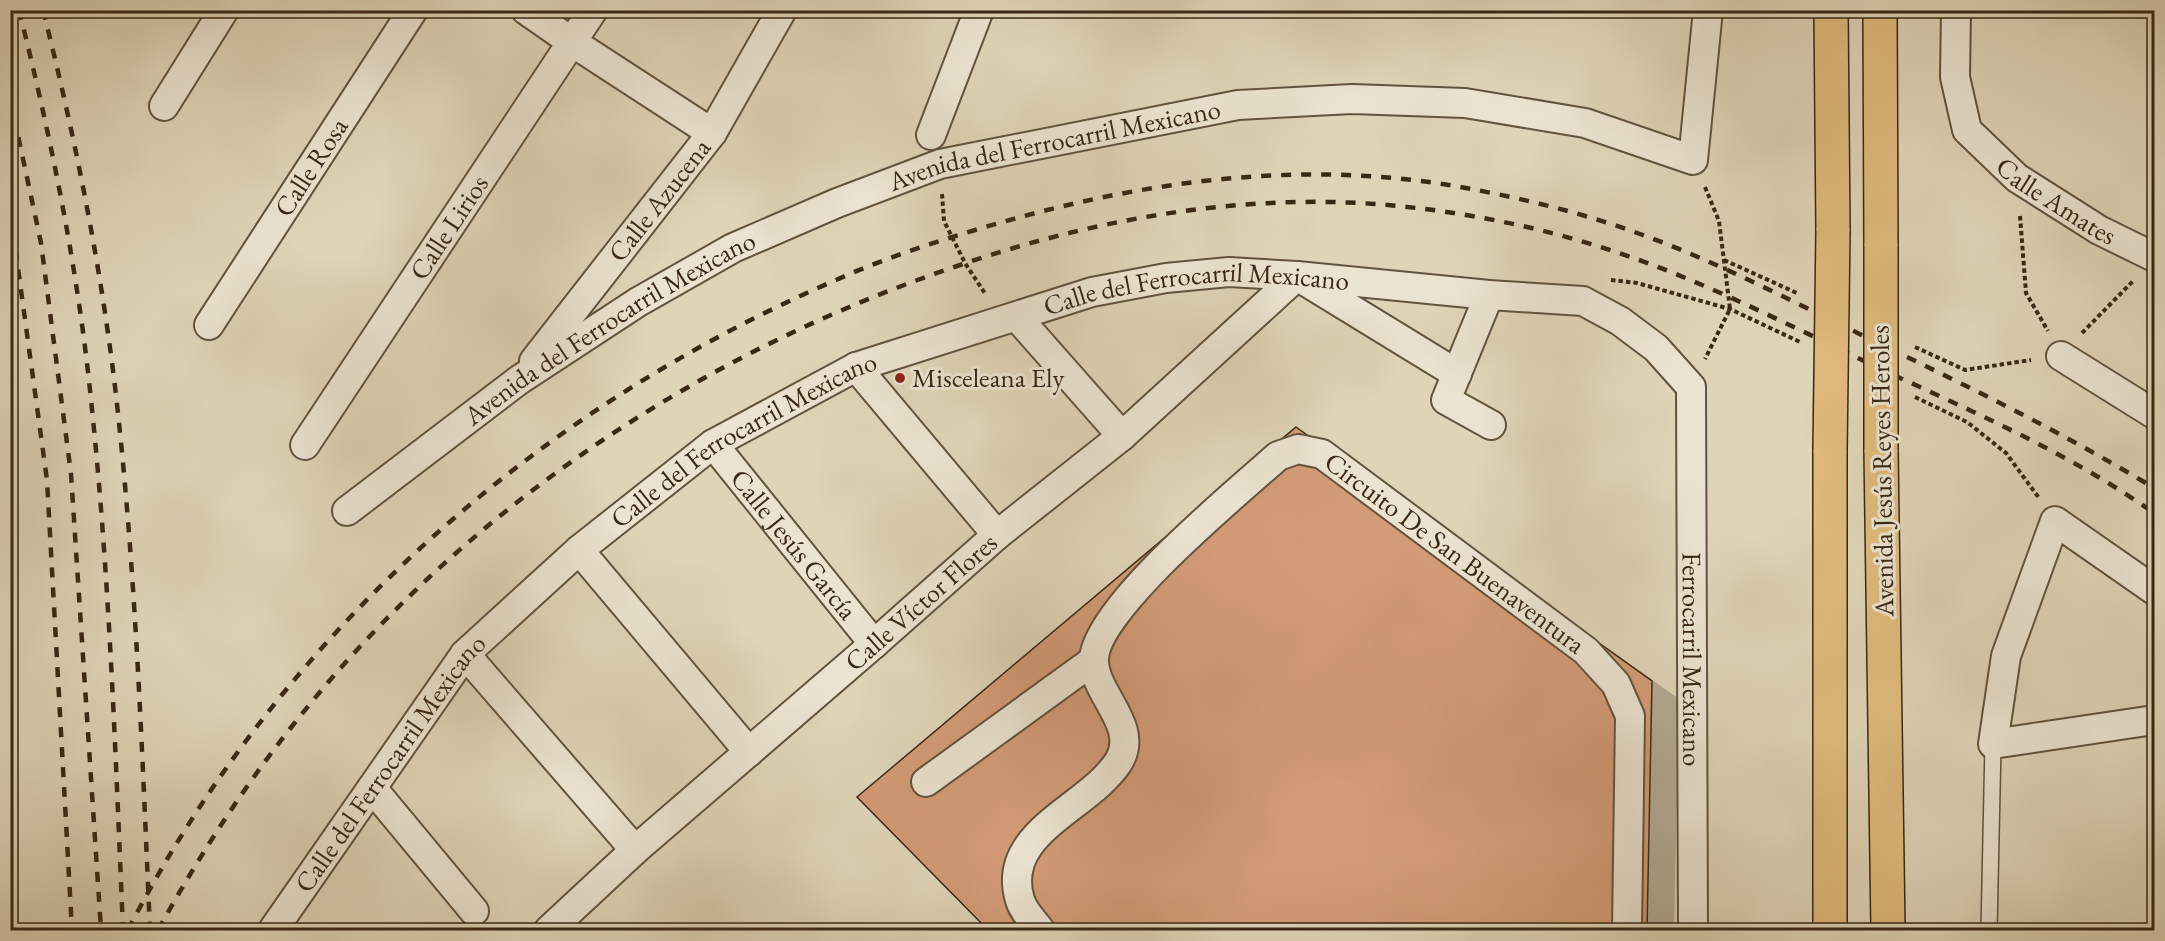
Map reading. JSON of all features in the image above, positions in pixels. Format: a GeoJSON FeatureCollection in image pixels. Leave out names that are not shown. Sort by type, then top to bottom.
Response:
{"type":"FeatureCollection","features":[{"type":"Feature","properties":{"kind":"highway","name":"Avenida Jesús Reyes Heroles"},"geometry":{"type":"LineString","coordinates":[[1830,930],[1830,450],[1833,231],[1831,10]]}},
{"type":"Feature","properties":{"kind":"highway","name":"Avenida Jesús Reyes Heroles"},"geometry":{"type":"LineString","coordinates":[[1880,10],[1881,450],[1888,930]]}},
{"type":"Feature","properties":{"kind":"street"},"geometry":{"type":"LineString","coordinates":[[164,106],[224,10]]}},
{"type":"Feature","properties":{"kind":"street","name":"Calle Rosa"},"geometry":{"type":"LineString","coordinates":[[209,325],[413,10]]}},
{"type":"Feature","properties":{"kind":"street"},"geometry":{"type":"LineString","coordinates":[[526,10],[712,133]]}},
{"type":"Feature","properties":{"kind":"street","name":"Calle Lirios"},"geometry":{"type":"LineString","coordinates":[[305,445],[593,10]]}},
{"type":"Feature","properties":{"kind":"street","name":"Calle Azucena"},"geometry":{"type":"LineString","coordinates":[[519,380],[712,133],[782,10]]}},
{"type":"Feature","properties":{"kind":"street"},"geometry":{"type":"LineString","coordinates":[[931,135],[979,10]]}},
{"type":"Feature","properties":{"kind":"street"},"geometry":{"type":"LineString","coordinates":[[1693,160],[1708,10]]}},
{"type":"Feature","properties":{"kind":"street","name":"Calle Amates"},"geometry":{"type":"LineString","coordinates":[[1956,10],[1955,77],[1967,130],[2017,178],[2099,230],[2147,266]]}},
{"type":"Feature","properties":{"kind":"street","name":"Avenida del Ferrocarril Mexicano"},"geometry":{"type":"LineString","coordinates":[[347,511],[519,380],[638,302],[733,248],[837,203],[940,164],[1238,105],[1352,99],[1465,103],[1585,123],[1693,160]]}},
{"type":"Feature","properties":{"kind":"street","name":"Calle del Ferrocarril Mexicano"},"geometry":{"type":"LineString","coordinates":[[275,930],[465,654],[579,550],[713,444],[856,367],[1092,292],[1166,278],[1229,272],[1583,301],[1620,321],[1656,348],[1691,387]]}},
{"type":"Feature","properties":{"kind":"street"},"geometry":{"type":"LineString","coordinates":[[1297,276],[1457,374]]}},
{"type":"Feature","properties":{"kind":"street","name":"Calle Víctor Flores"},"geometry":{"type":"LineString","coordinates":[[549,930],[635,850],[997,535],[1122,436],[1297,276]]}},
{"type":"Feature","properties":{"kind":"street"},"geometry":{"type":"LineString","coordinates":[[1489,295],[1446,400],[1491,425]]}},
{"type":"Feature","properties":{"kind":"street"},"geometry":{"type":"LineString","coordinates":[[1017,317],[1122,436]]}},
{"type":"Feature","properties":{"kind":"street"},"geometry":{"type":"LineString","coordinates":[[2061,356],[2154,414]]}},
{"type":"Feature","properties":{"kind":"street"},"geometry":{"type":"LineString","coordinates":[[856,367],[997,535]]}},
{"type":"Feature","properties":{"kind":"street","name":"Ferrocarril Mexicano"},"geometry":{"type":"LineString","coordinates":[[1691,387],[1693,930]]}},
{"type":"Feature","properties":{"kind":"street","name":"Calle Jesús García"},"geometry":{"type":"LineString","coordinates":[[713,444],[874,644]]}},
{"type":"Feature","properties":{"kind":"street","name":"Circuito De San Buenaventura"},"geometry":{"type":"LineString","coordinates":[[1094,660],[1099,639],[1110,619],[1151,572],[1204,522],[1278,456],[1298,449],[1322,454],[1586,651],[1616,684],[1630,716],[1627,930]]}},
{"type":"Feature","properties":{"kind":"street"},"geometry":{"type":"LineString","coordinates":[[2154,590],[2055,521],[2006,656],[1993,744],[2154,720]]}},
{"type":"Feature","properties":{"kind":"street"},"geometry":{"type":"LineString","coordinates":[[579,550],[749,752]]}},
{"type":"Feature","properties":{"kind":"street"},"geometry":{"type":"LineString","coordinates":[[465,654],[635,850]]}},
{"type":"Feature","properties":{"kind":"street"},"geometry":{"type":"LineString","coordinates":[[926,782],[1094,660],[1100,682],[1125,737],[1120,759],[1110,773],[1032,839],[1021,859],[1016,877],[1020,902],[1040,930]]}},
{"type":"Feature","properties":{"kind":"street"},"geometry":{"type":"LineString","coordinates":[[372,788],[474,911]]}},
{"type":"Feature","properties":{"kind":"lane"},"geometry":{"type":"LineString","coordinates":[[1989,930],[1993,744]]}},
{"type":"Feature","properties":{"kind":"path"},"geometry":{"type":"LineString","coordinates":[[1691,387],[1730,309],[1719,221],[1693,160]]}},
{"type":"Feature","properties":{"kind":"path"},"geometry":{"type":"LineString","coordinates":[[940,164],[944,221],[965,263],[993,305],[1017,317]]}},
{"type":"Feature","properties":{"kind":"path"},"geometry":{"type":"LineString","coordinates":[[2017,178],[2026,293],[2061,356],[2147,266]]}},
{"type":"Feature","properties":{"kind":"path"},"geometry":{"type":"LineString","coordinates":[[1603,279],[1637,283],[1730,309],[1805,345]]}},
{"type":"Feature","properties":{"kind":"path"},"geometry":{"type":"LineString","coordinates":[[1913,397],[1967,422],[2006,453],[2055,521]]}},
{"type":"Feature","properties":{"kind":"building"},"geometry":{"type":"Polygon","coordinates":[[[1296,427],[1652,681],[1647,930],[988,930],[857,797],[1296,427]]]}},
{"type":"Feature","properties":{"kind":"railway"},"geometry":{"type":"LineString","coordinates":[[19,10],[60,190],[76,281],[88,372],[106,581],[123,930]]}},
{"type":"Feature","properties":{"kind":"railway"},"geometry":{"type":"LineString","coordinates":[[43,10],[86,202],[103,298],[116,395],[129,529],[150,930]]}},
{"type":"Feature","properties":{"kind":"railway"},"geometry":{"type":"LineString","coordinates":[[10,98],[41,243],[71,474],[101,930]]}},
{"type":"Feature","properties":{"kind":"railway"},"geometry":{"type":"LineString","coordinates":[[128,930],[189,823],[260,723],[338,630],[425,544],[519,466],[619,395],[725,333],[836,280],[948,238],[1070,204],[1179,184],[1234,178],[1345,175],[1455,186],[1548,206],[1640,234],[1727,270],[2013,410],[2154,488]]}},
{"type":"Feature","properties":{"kind":"railway"},"geometry":{"type":"LineString","coordinates":[[158,930],[221,824],[293,725],[360,647],[433,574],[510,507],[593,447],[680,392],[770,343],[864,301],[960,265],[1010,249],[1112,223],[1217,207],[1322,202],[1375,204],[1454,213],[1570,238],[1646,262],[1784,322],[2023,436],[2090,472],[2154,513]]}},
{"type":"Feature","properties":{"kind":"railway"},"geometry":{"type":"LineString","coordinates":[[10,210],[47,480],[72,930]]}},
{"type":"Feature","properties":{"kind":"place","name":"Misceleana Ely"},"geometry":{"type":"Point","coordinates":[900,378]}}]}
